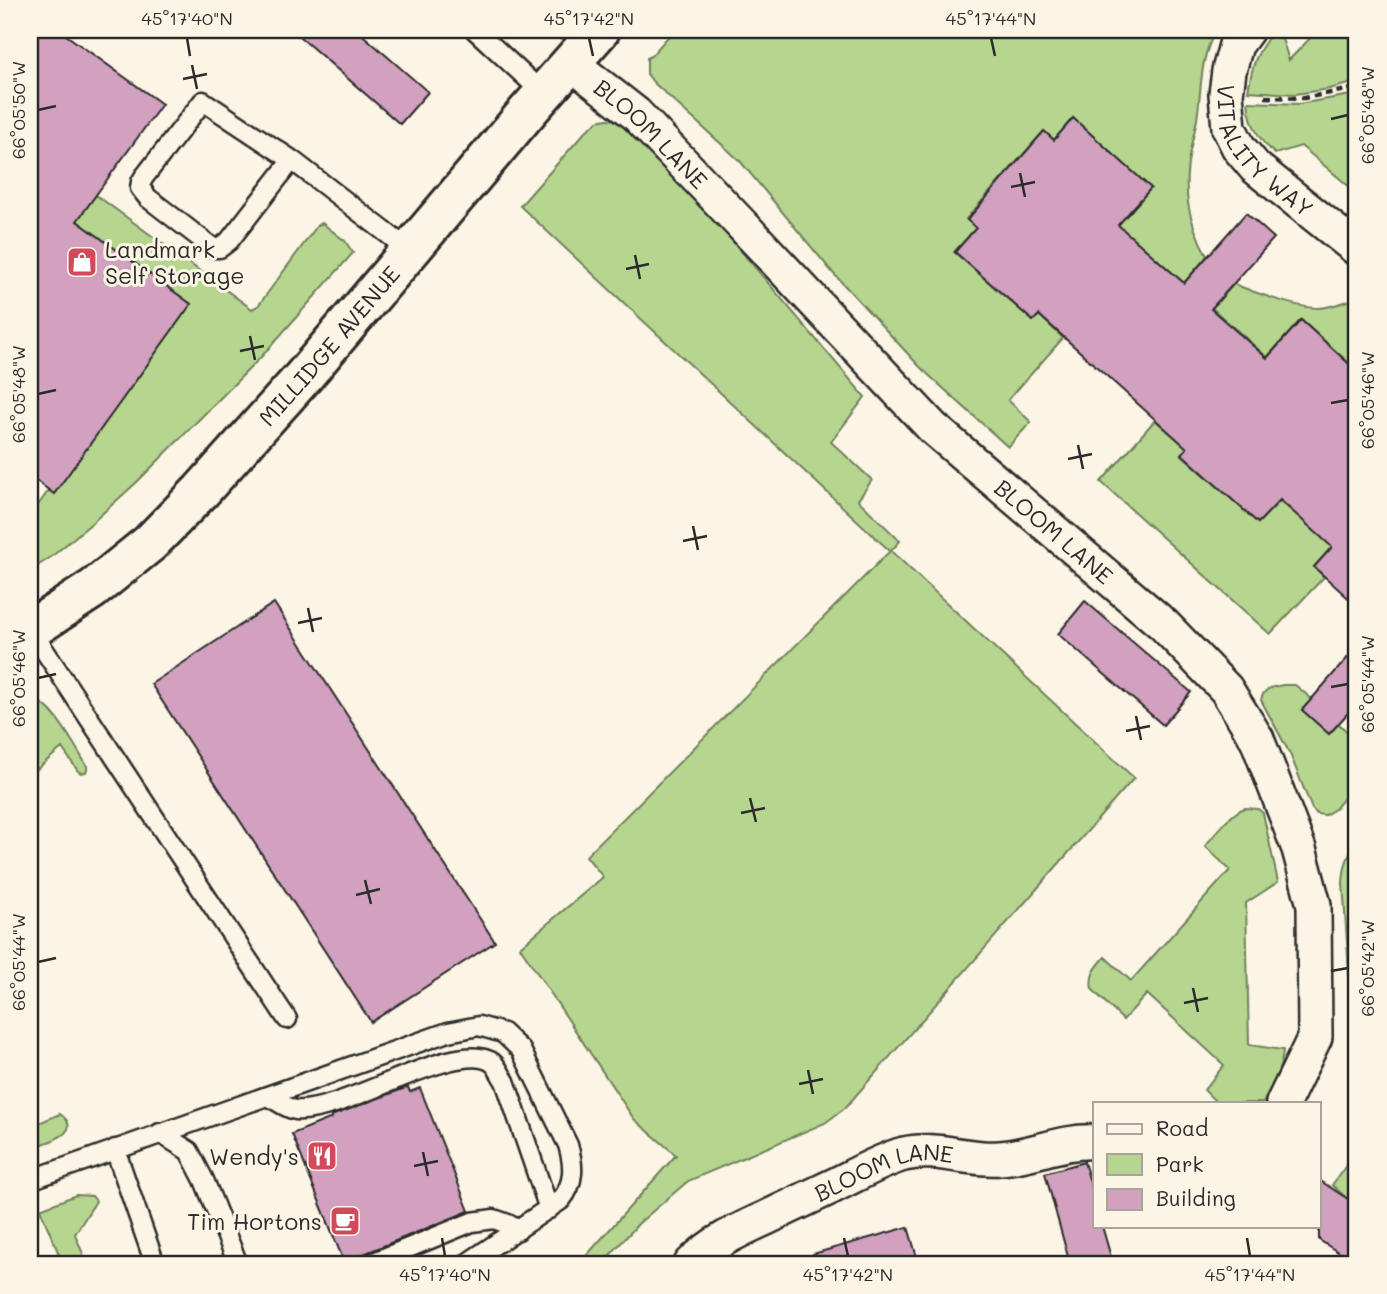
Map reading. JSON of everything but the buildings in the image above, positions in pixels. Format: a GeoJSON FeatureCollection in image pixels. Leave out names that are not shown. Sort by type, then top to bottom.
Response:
{"type":"FeatureCollection","features":[{"type":"Feature","properties":{"kind":"street","name":"MILLIDGE AVENUE"},"geometry":{"type":"LineString","coordinates":[[30,630],[93,589],[150,543],[201,491],[304,376],[600,30]]}},
{"type":"Feature","properties":{"kind":"street","name":"VITALITY WAY"},"geometry":{"type":"LineString","coordinates":[[1247,30],[1236,45],[1226,94],[1229,128],[1239,148],[1255,167],[1357,249]]}},
{"type":"Feature","properties":{"kind":"street","name":"BLOOM LANE"},"geometry":{"type":"LineString","coordinates":[[571,63],[636,114],[933,428],[1164,625],[1226,689],[1257,739],[1299,849],[1314,905],[1315,1037],[1283,1102]]}},
{"type":"Feature","properties":{"kind":"street","name":"BLOOM LANE"},"geometry":{"type":"LineString","coordinates":[[691,1264],[732,1233],[905,1154],[936,1152],[977,1158],[1000,1158],[1081,1141],[1093,1142]]}},
{"type":"Feature","properties":{"kind":"lane"},"geometry":{"type":"LineString","coordinates":[[475,30],[544,94]]}},
{"type":"Feature","properties":{"kind":"lane"},"geometry":{"type":"LineString","coordinates":[[292,160],[229,241],[220,248],[213,248],[148,198],[140,188],[144,177],[203,101],[292,160],[410,251]]}},
{"type":"Feature","properties":{"kind":"lane"},"geometry":{"type":"LineString","coordinates":[[30,630],[287,1020]]}},
{"type":"Feature","properties":{"kind":"lane"},"geometry":{"type":"LineString","coordinates":[[30,1180],[448,1032],[479,1026],[503,1033],[521,1051],[568,1145],[573,1175],[568,1191],[561,1200],[466,1264]]}},
{"type":"Feature","properties":{"kind":"lane"},"geometry":{"type":"LineString","coordinates":[[268,1096],[295,1110],[327,1107],[426,1068],[460,1058],[481,1058],[493,1063],[505,1081],[549,1209]]}},
{"type":"Feature","properties":{"kind":"lane"},"geometry":{"type":"LineString","coordinates":[[160,1133],[189,1151],[204,1180],[238,1264]]}},
{"type":"Feature","properties":{"kind":"lane"},"geometry":{"type":"LineString","coordinates":[[115,1150],[155,1264]]}},
{"type":"Feature","properties":{"kind":"lane"},"geometry":{"type":"LineString","coordinates":[[369,1264],[472,1223],[494,1219],[518,1230]]}},
{"type":"Feature","properties":{"kind":"path"},"geometry":{"type":"LineString","coordinates":[[1226,94],[1304,98],[1357,88]]}},
{"type":"Feature","properties":{"kind":"green space"},"geometry":{"type":"Polygon","coordinates":[[[674,30],[1216,30],[1204,63],[1187,180],[1191,218],[1207,256],[1184,283],[1118,225],[1151,188],[1073,118],[1054,140],[1044,131],[966,219],[976,228],[954,252],[1033,321],[1039,315],[1063,338],[1008,400],[1031,422],[1008,447],[921,368],[833,273],[740,161],[654,83],[647,74],[647,58],[674,30]]]}},
{"type":"Feature","properties":{"kind":"green space"},"geometry":{"type":"Polygon","coordinates":[[[1274,30],[1279,30],[1289,60],[1318,30],[1356,30],[1357,82],[1295,94],[1248,91],[1256,58],[1274,30]]]}},
{"type":"Feature","properties":{"kind":"green space"},"geometry":{"type":"Polygon","coordinates":[[[1357,94],[1357,193],[1301,146],[1275,154],[1256,131],[1248,102],[1299,104],[1357,94]]]}},
{"type":"Feature","properties":{"kind":"green space"},"geometry":{"type":"Polygon","coordinates":[[[607,119],[625,124],[707,211],[865,397],[831,442],[872,480],[858,500],[900,541],[891,551],[1134,778],[845,1108],[825,1123],[688,1181],[639,1223],[602,1264],[579,1264],[676,1155],[634,1119],[520,947],[603,877],[586,856],[890,551],[520,206],[586,131],[598,121],[607,119]]]}},
{"type":"Feature","properties":{"kind":"green space"},"geometry":{"type":"Polygon","coordinates":[[[96,195],[252,309],[258,306],[317,226],[322,223],[345,241],[353,253],[262,356],[137,482],[51,557],[30,571],[30,516],[49,490],[54,493],[191,304],[77,221],[96,195]]]}},
{"type":"Feature","properties":{"kind":"green space"},"geometry":{"type":"Polygon","coordinates":[[[1234,284],[1299,306],[1329,307],[1357,298],[1357,370],[1301,320],[1267,357],[1212,308],[1234,284]]]}},
{"type":"Feature","properties":{"kind":"green space"},"geometry":{"type":"Polygon","coordinates":[[[1155,420],[1187,448],[1182,455],[1258,523],[1280,501],[1291,510],[1349,527],[1314,567],[1324,577],[1270,634],[1101,482],[1155,420]]]}},
{"type":"Feature","properties":{"kind":"green space"},"geometry":{"type":"Polygon","coordinates":[[[1283,685],[1295,685],[1312,699],[1302,710],[1329,734],[1339,724],[1357,741],[1356,784],[1335,809],[1325,815],[1317,814],[1312,809],[1290,754],[1261,700],[1266,691],[1283,685]]]}},
{"type":"Feature","properties":{"kind":"green space"},"geometry":{"type":"Polygon","coordinates":[[[42,704],[66,732],[87,766],[86,772],[78,771],[62,748],[30,775],[30,709],[42,704]]]}},
{"type":"Feature","properties":{"kind":"green space"},"geometry":{"type":"Polygon","coordinates":[[[1258,809],[1263,813],[1278,882],[1246,903],[1249,1045],[1283,1050],[1279,1071],[1264,1102],[1216,1102],[1204,1090],[1224,1065],[1147,994],[1123,1020],[1092,989],[1092,979],[1105,957],[1131,981],[1230,870],[1205,846],[1240,810],[1258,809]]]}},
{"type":"Feature","properties":{"kind":"green space"},"geometry":{"type":"Polygon","coordinates":[[[1357,842],[1357,1059],[1343,883],[1347,861],[1357,842]]]}},
{"type":"Feature","properties":{"kind":"green space"},"geometry":{"type":"Polygon","coordinates":[[[60,1114],[69,1127],[66,1132],[60,1137],[30,1148],[30,1121],[32,1126],[60,1114]]]}},
{"type":"Feature","properties":{"kind":"green space"},"geometry":{"type":"Polygon","coordinates":[[[1357,1150],[1357,1188],[1349,1200],[1332,1185],[1357,1150]]]}},
{"type":"Feature","properties":{"kind":"green space"},"geometry":{"type":"Polygon","coordinates":[[[76,1195],[92,1196],[96,1201],[75,1234],[87,1264],[63,1264],[40,1209],[76,1195]]]}},
{"type":"Feature","properties":{"kind":"place","name":"Landmark Self Storage"},"geometry":{"type":"Point","coordinates":[82,262]}},
{"type":"Feature","properties":{"kind":"place","name":"Wendy's"},"geometry":{"type":"Point","coordinates":[322,1156]}},
{"type":"Feature","properties":{"kind":"place","name":"Tim Hortons"},"geometry":{"type":"Point","coordinates":[345,1221]}}]}
